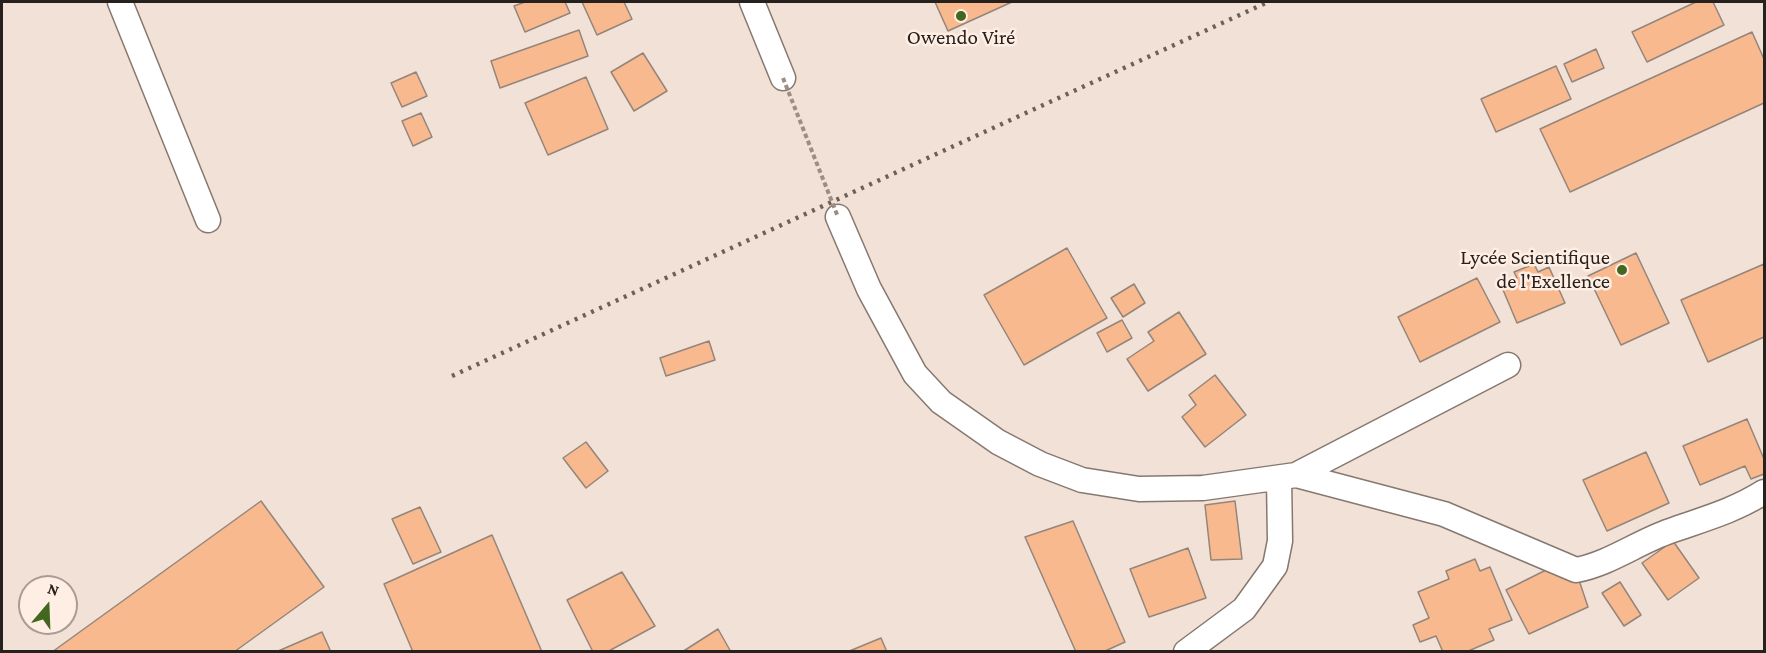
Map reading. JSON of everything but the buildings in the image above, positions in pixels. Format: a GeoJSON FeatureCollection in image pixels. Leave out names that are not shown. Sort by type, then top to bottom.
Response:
{"type":"FeatureCollection","features":[{"type":"Feature","properties":{"kind":"street"},"geometry":{"type":"LineString","coordinates":[[120,2],[208,220]]}},
{"type":"Feature","properties":{"kind":"street"},"geometry":{"type":"LineString","coordinates":[[752,2],[783,78]]}},
{"type":"Feature","properties":{"kind":"street"},"geometry":{"type":"LineString","coordinates":[[837,217],[869,289],[915,374],[941,402],[998,442],[1040,464],[1082,480],[1139,489],[1203,488],[1288,477],[1508,365]]}},
{"type":"Feature","properties":{"kind":"street"},"geometry":{"type":"LineString","coordinates":[[1288,477],[1444,514],[1576,570],[1594,567],[1670,531],[1703,522],[1743,506],[1764,492]]}},
{"type":"Feature","properties":{"kind":"street"},"geometry":{"type":"LineString","coordinates":[[1186,651],[1244,609],[1275,566],[1288,477]]}},
{"type":"Feature","properties":{"kind":"path"},"geometry":{"type":"LineString","coordinates":[[783,78],[837,217]]}},
{"type":"Feature","properties":{"kind":"railway"},"geometry":{"type":"LineString","coordinates":[[452,376],[1268,2]]}},
{"type":"Feature","properties":{"kind":"place","name":"Owendo Viré"},"geometry":{"type":"Point","coordinates":[961,16]}},
{"type":"Feature","properties":{"kind":"place","name":"Lycée Scientifique de l'Exellence"},"geometry":{"type":"Point","coordinates":[1622,270]}}]}
